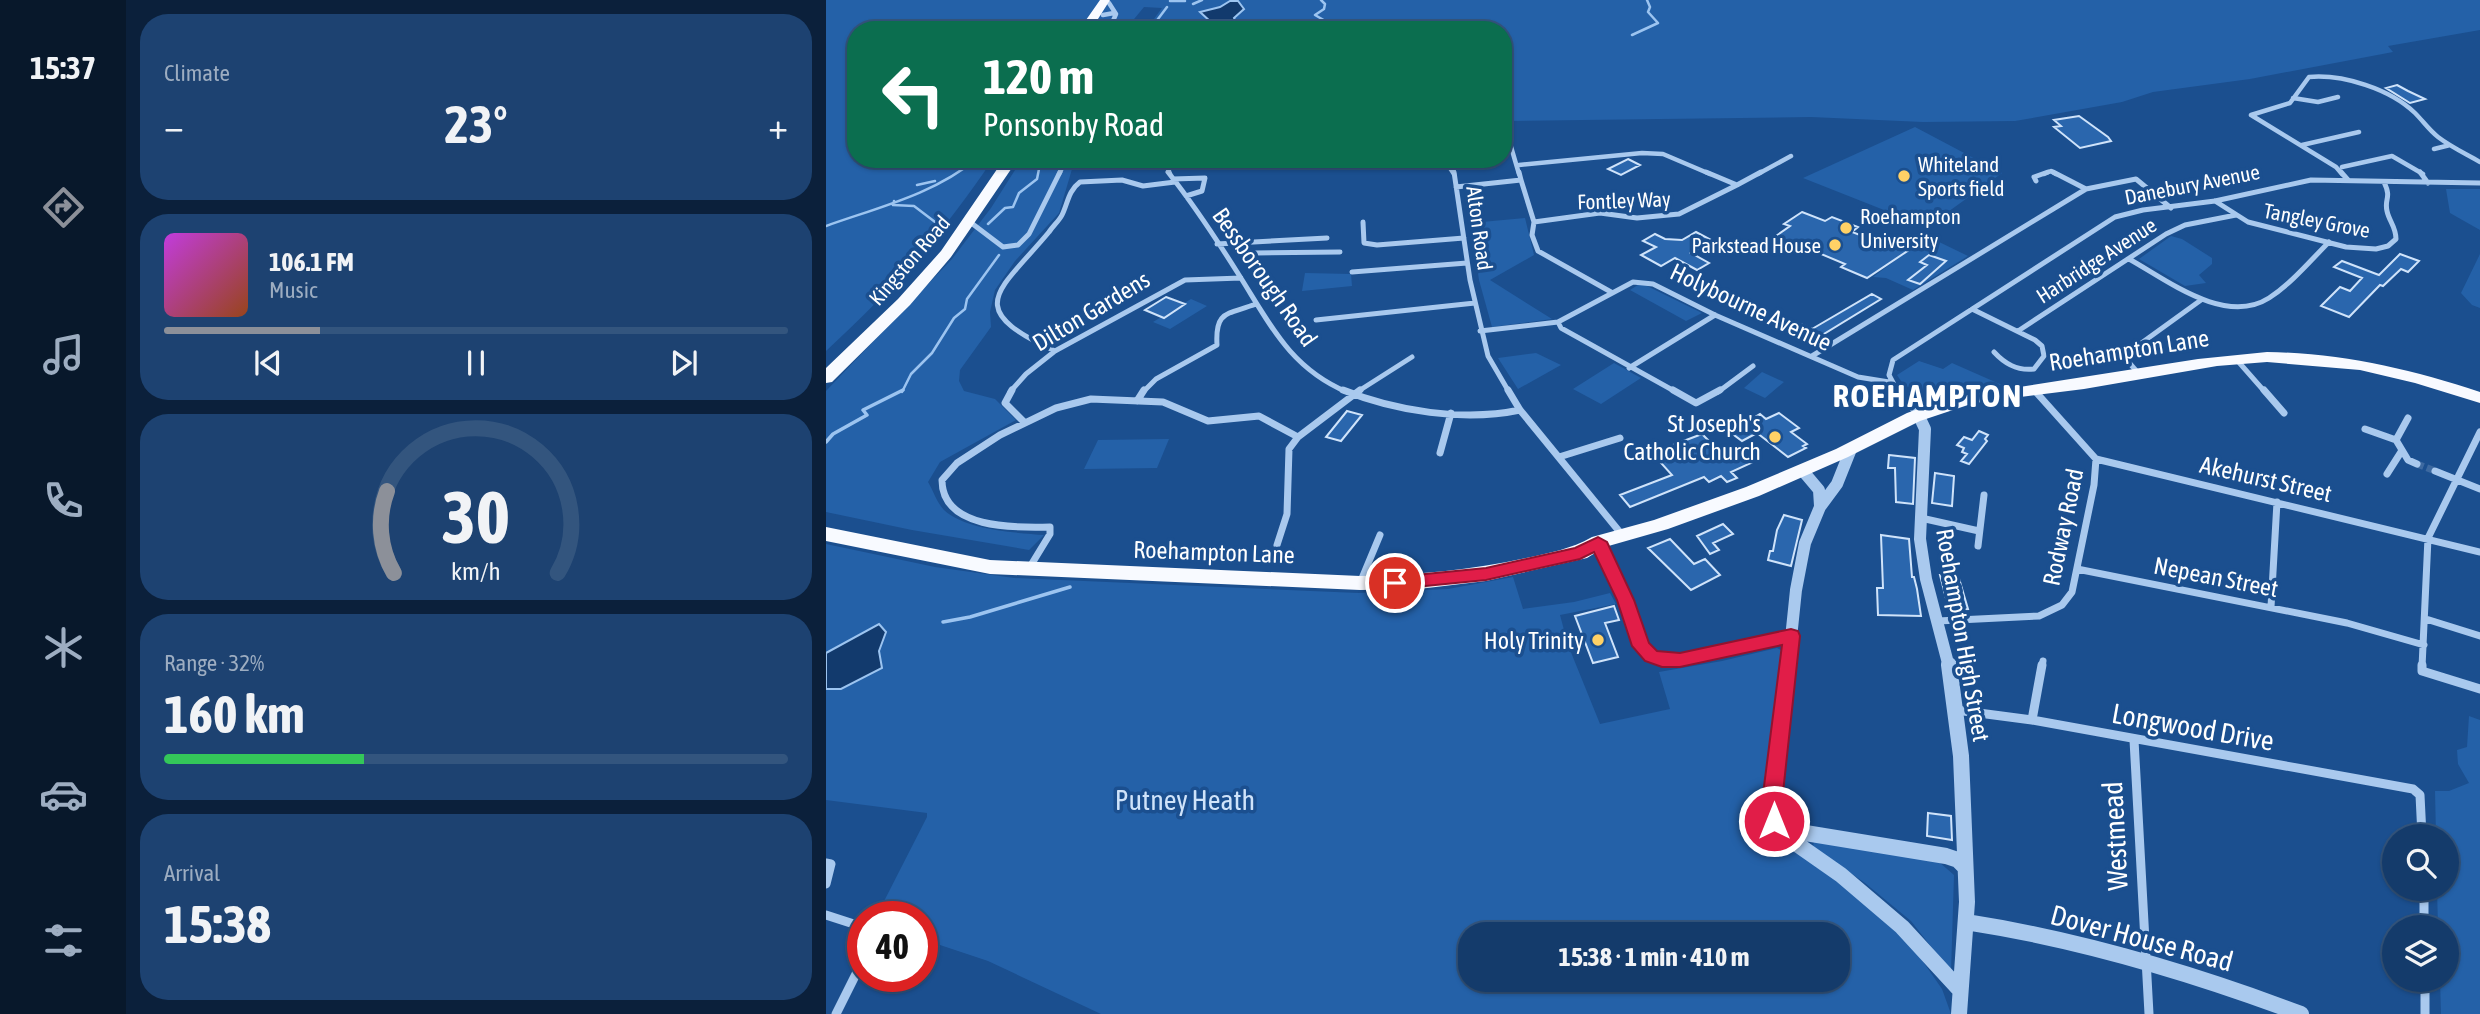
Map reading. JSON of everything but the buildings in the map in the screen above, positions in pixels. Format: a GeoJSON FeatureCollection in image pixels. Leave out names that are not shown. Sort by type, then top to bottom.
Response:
{"type":"FeatureCollection","features":[{"type":"Feature","properties":{"kind":"highway"},"geometry":{"type":"LineString","coordinates":[[1094,21],[1107,7]]}},
{"type":"Feature","properties":{"kind":"highway","name":"Kingston Road"},"geometry":{"type":"LineString","coordinates":[[826,360],[892,297],[937,248],[966,212],[993,168]]}},
{"type":"Feature","properties":{"kind":"highway","name":"Kingston Road"},"geometry":{"type":"LineString","coordinates":[[826,379],[926,278],[970,222],[1006,168]]}},
{"type":"Feature","properties":{"kind":"highway","name":"Roehampton Lane"},"geometry":{"type":"LineString","coordinates":[[826,534],[943,559],[1419,582],[1486,574],[1580,553],[1598,542],[1740,496],[1851,449],[1918,414],[1963,401],[2236,359],[2286,357],[2346,362],[2417,378],[2480,398]]}},
{"type":"Feature","properties":{"kind":"highway","name":"Roehampton Lane"},"geometry":{"type":"LineString","coordinates":[[826,521],[1032,565]]}},
{"type":"Feature","properties":{"kind":"street"},"geometry":{"type":"LineString","coordinates":[[2348,180],[2336,167],[2251,115],[2283,106],[2293,98],[2309,77],[2323,75],[2344,79],[2404,106],[2417,115],[2426,128],[2449,145],[2480,162]]}},
{"type":"Feature","properties":{"kind":"street"},"geometry":{"type":"LineString","coordinates":[[2293,98],[2318,102],[2338,97]]}},
{"type":"Feature","properties":{"kind":"street"},"geometry":{"type":"LineString","coordinates":[[2301,146],[2359,132]]}},
{"type":"Feature","properties":{"kind":"street"},"geometry":{"type":"LineString","coordinates":[[2434,149],[2449,145]]}},
{"type":"Feature","properties":{"kind":"street"},"geometry":{"type":"LineString","coordinates":[[1512,147],[1534,222],[1532,234],[1538,251],[1611,292]]}},
{"type":"Feature","properties":{"kind":"street","name":"Fontley Way"},"geometry":{"type":"LineString","coordinates":[[1519,164],[1642,153],[1664,154],[1737,185]]}},
{"type":"Feature","properties":{"kind":"street"},"geometry":{"type":"LineString","coordinates":[[1737,185],[1791,156]]}},
{"type":"Feature","properties":{"kind":"street"},"geometry":{"type":"LineString","coordinates":[[2342,167],[2392,156],[2424,174],[2428,183]]}},
{"type":"Feature","properties":{"kind":"street","name":"Alton Road"},"geometry":{"type":"LineString","coordinates":[[970,222],[1003,247],[1018,245],[1029,234],[1062,168]]}},
{"type":"Feature","properties":{"kind":"street","name":"Bessborough Road"},"geometry":{"type":"LineString","coordinates":[[1166,168],[1256,304],[1305,367],[1326,382],[1354,394],[1390,404],[1451,413],[1496,414],[1520,410]]}},
{"type":"Feature","properties":{"kind":"street","name":"Alton Road"},"geometry":{"type":"LineString","coordinates":[[1451,168],[1454,171],[1480,331],[1488,356],[1520,410],[1623,536]]}},
{"type":"Feature","properties":{"kind":"street"},"geometry":{"type":"LineString","coordinates":[[2036,181],[2034,177],[2051,172],[2086,189]]}},
{"type":"Feature","properties":{"kind":"street"},"geometry":{"type":"LineString","coordinates":[[1055,351],[1012,332],[1002,323],[997,312],[998,293],[1009,273],[1061,216],[1074,185],[1080,182],[1122,180],[1143,186],[1205,178],[1202,191],[1186,196]]}},
{"type":"Feature","properties":{"kind":"street"},"geometry":{"type":"LineString","coordinates":[[1812,356],[2086,189],[2136,179],[2171,208]]}},
{"type":"Feature","properties":{"kind":"street"},"geometry":{"type":"LineString","coordinates":[[1456,187],[1521,180]]}},
{"type":"Feature","properties":{"kind":"street","name":"Danebury Avenue"},"geometry":{"type":"LineString","coordinates":[[1889,382],[1888,368],[1893,360],[2106,221],[2131,212],[2215,201],[2297,181],[2480,183]]}},
{"type":"Feature","properties":{"kind":"street","name":"Tangley Grove"},"geometry":{"type":"LineString","coordinates":[[2215,201],[2254,224],[2371,249],[2394,244],[2397,227],[2388,214],[2386,205],[2390,195],[2384,183]]}},
{"type":"Feature","properties":{"kind":"street","name":"Fontley Way"},"geometry":{"type":"LineString","coordinates":[[1534,222],[1600,214],[1637,218],[1679,214],[1737,185]]}},
{"type":"Feature","properties":{"kind":"street","name":"Harbridge Avenue"},"geometry":{"type":"LineString","coordinates":[[2018,331],[2177,228],[2236,215]]}},
{"type":"Feature","properties":{"kind":"street"},"geometry":{"type":"LineString","coordinates":[[1363,222],[1364,243],[1377,245],[1464,239]]}},
{"type":"Feature","properties":{"kind":"street"},"geometry":{"type":"LineString","coordinates":[[1217,244],[1250,241],[1297,242],[1327,238]]}},
{"type":"Feature","properties":{"kind":"street"},"geometry":{"type":"LineString","coordinates":[[1297,242],[1297,252]]}},
{"type":"Feature","properties":{"kind":"street"},"geometry":{"type":"LineString","coordinates":[[2129,259],[2201,300],[2227,305],[2259,304],[2329,242]]}},
{"type":"Feature","properties":{"kind":"street"},"geometry":{"type":"LineString","coordinates":[[1255,253],[1340,252]]}},
{"type":"Feature","properties":{"kind":"street"},"geometry":{"type":"LineString","coordinates":[[1352,272],[1467,263]]}},
{"type":"Feature","properties":{"kind":"street","name":"Dilton Gardens"},"geometry":{"type":"LineString","coordinates":[[1025,423],[1005,403],[1007,396],[1036,365],[1055,351],[1185,280],[1241,278]]}},
{"type":"Feature","properties":{"kind":"street","name":"Holybourne Avenue"},"geometry":{"type":"LineString","coordinates":[[1480,331],[1558,321],[1633,282],[1647,281],[1715,315],[1867,380],[1889,382]]}},
{"type":"Feature","properties":{"kind":"street"},"geometry":{"type":"LineString","coordinates":[[2139,374],[2125,358],[2129,352],[2201,300]]}},
{"type":"Feature","properties":{"kind":"street"},"geometry":{"type":"LineString","coordinates":[[1316,320],[1475,303]]}},
{"type":"Feature","properties":{"kind":"street"},"geometry":{"type":"LineString","coordinates":[[1137,401],[1146,386],[1156,379],[1213,350],[1217,345],[1216,324],[1220,318],[1256,304]]}},
{"type":"Feature","properties":{"kind":"street","name":"Harbridge Avenue"},"geometry":{"type":"LineString","coordinates":[[1972,309],[2042,346],[2044,356],[2038,366],[2029,370],[2018,369],[2002,361],[1994,352]]}},
{"type":"Feature","properties":{"kind":"street"},"geometry":{"type":"LineString","coordinates":[[1629,368],[1715,315]]}},
{"type":"Feature","properties":{"kind":"street"},"geometry":{"type":"LineString","coordinates":[[1558,321],[1561,328],[1696,403],[1709,398],[1753,366]]}},
{"type":"Feature","properties":{"kind":"street"},"geometry":{"type":"LineString","coordinates":[[1277,545],[1287,514],[1289,449],[1298,437],[1354,394],[1412,357]]}},
{"type":"Feature","properties":{"kind":"street"},"geometry":{"type":"LineString","coordinates":[[2236,359],[2284,413]]}},
{"type":"Feature","properties":{"kind":"street"},"geometry":{"type":"LineString","coordinates":[[1889,382],[1918,414]]}},
{"type":"Feature","properties":{"kind":"street","name":"Rodway Road"},"geometry":{"type":"LineString","coordinates":[[1938,621],[2053,613],[2065,605],[2072,592],[2094,485],[2096,459],[2035,391]]}},
{"type":"Feature","properties":{"kind":"street"},"geometry":{"type":"LineString","coordinates":[[1032,565],[1050,527],[1009,528],[982,522],[951,508],[942,493],[943,480],[957,463],[976,449],[1025,423],[1074,401],[1137,401],[1170,404],[1208,421],[1259,416],[1298,437]]}},
{"type":"Feature","properties":{"kind":"street"},"geometry":{"type":"LineString","coordinates":[[1440,453],[1451,413]]}},
{"type":"Feature","properties":{"kind":"street","name":"Roehampton High Street"},"geometry":{"type":"LineString","coordinates":[[1918,414],[1925,429],[1921,552],[1956,710],[1964,816],[1964,866]]}},
{"type":"Feature","properties":{"kind":"street"},"geometry":{"type":"LineString","coordinates":[[2396,440],[2408,418]]}},
{"type":"Feature","properties":{"kind":"street"},"geometry":{"type":"LineString","coordinates":[[2365,429],[2396,440],[2401,452],[2408,460],[2417,464]]}},
{"type":"Feature","properties":{"kind":"street"},"geometry":{"type":"LineString","coordinates":[[2480,432],[2428,538],[2422,671],[2480,689]]}},
{"type":"Feature","properties":{"kind":"street"},"geometry":{"type":"LineString","coordinates":[[1559,457],[1620,438]]}},
{"type":"Feature","properties":{"kind":"street"},"geometry":{"type":"LineString","coordinates":[[1820,507],[1837,484],[1851,449]]}},
{"type":"Feature","properties":{"kind":"street"},"geometry":{"type":"LineString","coordinates":[[2387,474],[2401,452]]}},
{"type":"Feature","properties":{"kind":"street","name":"Akehurst Street"},"geometry":{"type":"LineString","coordinates":[[2096,459],[2480,552]]}},
{"type":"Feature","properties":{"kind":"street"},"geometry":{"type":"LineString","coordinates":[[1802,471],[1819,486],[1822,495],[1820,507],[1805,543],[1791,636],[1772,813],[1779,828],[1841,875],[1902,927],[1960,990]]}},
{"type":"Feature","properties":{"kind":"street"},"geometry":{"type":"LineString","coordinates":[[2435,471],[2480,489]]}},
{"type":"Feature","properties":{"kind":"street"},"geometry":{"type":"LineString","coordinates":[[1978,546],[1984,495]]}},
{"type":"Feature","properties":{"kind":"street"},"geometry":{"type":"LineString","coordinates":[[2272,607],[2277,502]]}},
{"type":"Feature","properties":{"kind":"street"},"geometry":{"type":"LineString","coordinates":[[1921,518],[1946,521],[1979,531]]}},
{"type":"Feature","properties":{"kind":"street"},"geometry":{"type":"LineString","coordinates":[[1362,578],[1380,535]]}},
{"type":"Feature","properties":{"kind":"street"},"geometry":{"type":"LineString","coordinates":[[1598,542],[1608,568],[1614,573],[1641,646],[1651,656],[1662,660],[1680,660],[1791,636]]}},
{"type":"Feature","properties":{"kind":"street","name":"Nepean Street"},"geometry":{"type":"LineString","coordinates":[[2077,569],[2347,623],[2424,645]]}},
{"type":"Feature","properties":{"kind":"street"},"geometry":{"type":"LineString","coordinates":[[2426,619],[2480,636]]}},
{"type":"Feature","properties":{"kind":"street"},"geometry":{"type":"LineString","coordinates":[[2032,720],[2043,661]]}},
{"type":"Feature","properties":{"kind":"street","name":"Longwood Drive"},"geometry":{"type":"LineString","coordinates":[[1956,710],[2032,720],[2413,789],[2420,795],[2421,824]]}},
{"type":"Feature","properties":{"kind":"street","name":"Westmead"},"geometry":{"type":"LineString","coordinates":[[2134,740],[2148,1014]]}},
{"type":"Feature","properties":{"kind":"street"},"geometry":{"type":"LineString","coordinates":[[1779,828],[1946,856],[1958,860],[1964,866],[1966,922],[1959,1014]]}},
{"type":"Feature","properties":{"kind":"street"},"geometry":{"type":"LineString","coordinates":[[826,863],[831,864],[826,884]]}},
{"type":"Feature","properties":{"kind":"street"},"geometry":{"type":"LineString","coordinates":[[826,915],[847,922]]}},
{"type":"Feature","properties":{"kind":"street","name":"Dover House Road"},"geometry":{"type":"LineString","coordinates":[[1966,922],[2043,937],[2145,962],[2301,1014]]}},
{"type":"Feature","properties":{"kind":"street"},"geometry":{"type":"LineString","coordinates":[[836,1014],[847,992]]}},
{"type":"Feature","properties":{"kind":"street"},"geometry":{"type":"LineString","coordinates":[[2425,992],[2425,1014]]}},
{"type":"Feature","properties":{"kind":"green space"},"geometry":{"type":"Polygon","coordinates":[[[826,0],[2480,0],[2480,30],[2388,46],[2393,52],[2250,79],[2153,92],[2122,102],[2015,121],[1923,122],[1811,117],[1512,121],[1512,21],[1153,21],[1162,8],[1144,7],[1132,21],[847,21],[847,168],[987,168],[916,260],[826,351],[826,0]]]}},
{"type":"Feature","properties":{"kind":"green space","name":"Whiteland Sports field"},"geometry":{"type":"Polygon","coordinates":[[[1915,127],[2002,173],[1927,227],[1803,178],[1915,127]]]}},
{"type":"Feature","properties":{"kind":"green space"},"geometry":{"type":"Polygon","coordinates":[[[1016,168],[1072,168],[1059,213],[1015,261],[995,290],[990,312],[991,327],[960,370],[959,381],[964,391],[995,399],[1016,420],[940,462],[928,482],[944,510],[953,517],[992,529],[1044,535],[1029,550],[826,512],[826,391],[952,259],[991,208],[1016,168]]]}},
{"type":"Feature","properties":{"kind":"green space"},"geometry":{"type":"Polygon","coordinates":[[[2446,189],[2480,189],[2480,230],[2450,213],[2446,189]]]}},
{"type":"Feature","properties":{"kind":"green space"},"geometry":{"type":"Polygon","coordinates":[[[1525,218],[1534,255],[1490,280],[1552,319],[1492,327],[1479,280],[1471,223],[1525,218]]]}},
{"type":"Feature","properties":{"kind":"green space"},"geometry":{"type":"Polygon","coordinates":[[[2171,236],[2182,239],[2212,258],[2212,264],[2199,275],[2206,283],[2185,286],[2139,259],[2171,236]]]}},
{"type":"Feature","properties":{"kind":"green space"},"geometry":{"type":"Polygon","coordinates":[[[1935,240],[1968,256],[1913,290],[1886,278],[1873,277],[1913,247],[1920,248],[1935,240]]]}},
{"type":"Feature","properties":{"kind":"green space"},"geometry":{"type":"Polygon","coordinates":[[[2480,254],[2480,308],[2472,305],[2461,293],[2480,254]]]}},
{"type":"Feature","properties":{"kind":"green space"},"geometry":{"type":"Polygon","coordinates":[[[1305,273],[1351,274],[1352,286],[1302,291],[1305,273]]]}},
{"type":"Feature","properties":{"kind":"green space"},"geometry":{"type":"Polygon","coordinates":[[[1641,283],[1702,313],[1686,321],[1630,290],[1641,283]]]}},
{"type":"Feature","properties":{"kind":"green space"},"geometry":{"type":"Polygon","coordinates":[[[1191,299],[1207,306],[1170,329],[1153,322],[1191,299]]]}},
{"type":"Feature","properties":{"kind":"green space"},"geometry":{"type":"Polygon","coordinates":[[[1536,353],[1561,365],[1518,389],[1498,358],[1536,353]]]}},
{"type":"Feature","properties":{"kind":"green space"},"geometry":{"type":"Polygon","coordinates":[[[1919,361],[1943,369],[1952,363],[2002,385],[1925,397],[1903,384],[1897,375],[1919,361]]]}},
{"type":"Feature","properties":{"kind":"green space"},"geometry":{"type":"Polygon","coordinates":[[[1614,363],[1641,378],[1601,404],[1573,389],[1614,363]]]}},
{"type":"Feature","properties":{"kind":"green space"},"geometry":{"type":"Polygon","coordinates":[[[1762,372],[1784,382],[1765,398],[1744,388],[1762,372]]]}},
{"type":"Feature","properties":{"kind":"green space"},"geometry":{"type":"Polygon","coordinates":[[[1169,439],[1157,468],[1084,469],[1098,440],[1169,439]]]}},
{"type":"Feature","properties":{"kind":"green space","name":"Putney Heath"},"geometry":{"type":"Polygon","coordinates":[[[826,544],[935,567],[1014,578],[1358,593],[1448,589],[1513,577],[1523,609],[1574,602],[1610,593],[1616,604],[1560,615],[1568,645],[1600,724],[1670,709],[1659,672],[1777,648],[1783,651],[1762,802],[1764,825],[1848,888],[1908,940],[1942,989],[1951,1014],[1101,1014],[988,961],[938,944],[938,901],[884,901],[927,813],[826,800],[826,544]]]}},
{"type":"Feature","properties":{"kind":"green space"},"geometry":{"type":"Polygon","coordinates":[[[2469,716],[2480,720],[2480,1014],[2441,1014],[2440,992],[2459,992],[2459,915],[2438,915],[2437,901],[2459,901],[2459,824],[2436,824],[2435,791],[2449,791],[2469,783],[2458,764],[2457,750],[2467,747],[2469,716]]]}},
{"type":"Feature","properties":{"kind":"green space"},"geometry":{"type":"Polygon","coordinates":[[[1814,841],[1939,862],[1954,875],[1951,972],[1911,921],[1865,883],[1813,847],[1814,841]]]}},
{"type":"Feature","properties":{"kind":"shaded area"},"geometry":{"type":"Polygon","coordinates":[[[1230,1],[1238,1],[1244,9],[1234,18],[1236,21],[1210,21],[1200,12],[1220,7],[1230,1]]]}},
{"type":"Feature","properties":{"kind":"shaded area"},"geometry":{"type":"Polygon","coordinates":[[[879,624],[886,632],[879,651],[882,668],[841,689],[826,689],[826,653],[879,624]]]}},
{"type":"Feature","properties":{"kind":"waterway"},"geometry":{"type":"LineString","coordinates":[[1193,4],[1202,0]]}},
{"type":"Feature","properties":{"kind":"waterway"},"geometry":{"type":"LineString","coordinates":[[1321,0],[1325,4],[1324,9],[1315,15],[1325,21]]}},
{"type":"Feature","properties":{"kind":"waterway"},"geometry":{"type":"LineString","coordinates":[[1632,35],[1658,23],[1648,12],[1650,7],[1647,0]]}},
{"type":"Feature","properties":{"kind":"waterway"},"geometry":{"type":"LineString","coordinates":[[1170,1],[1185,1]]}},
{"type":"Feature","properties":{"kind":"waterway"},"geometry":{"type":"LineString","coordinates":[[1156,21],[1167,7]]}},
{"type":"Feature","properties":{"kind":"waterway"},"geometry":{"type":"LineString","coordinates":[[894,203],[924,191],[964,168]]}},
{"type":"Feature","properties":{"kind":"waterway"},"geometry":{"type":"LineString","coordinates":[[988,224],[1005,208],[1013,207],[1019,193],[1037,179],[1039,168]]}},
{"type":"Feature","properties":{"kind":"waterway"},"geometry":{"type":"LineString","coordinates":[[917,185],[935,181]]}},
{"type":"Feature","properties":{"kind":"waterway"},"geometry":{"type":"LineString","coordinates":[[826,226],[894,203]]}},
{"type":"Feature","properties":{"kind":"waterway"},"geometry":{"type":"LineString","coordinates":[[894,203],[893,205],[914,206],[939,225]]}},
{"type":"Feature","properties":{"kind":"waterway"},"geometry":{"type":"LineString","coordinates":[[903,390],[911,374],[932,353],[954,318],[965,309],[967,299],[999,255]]}},
{"type":"Feature","properties":{"kind":"waterway"},"geometry":{"type":"LineString","coordinates":[[826,442],[833,434],[867,415],[863,410],[903,390]]}},
{"type":"Feature","properties":{"kind":"waterway"},"geometry":{"type":"LineString","coordinates":[[943,622],[970,617],[1070,587]]}},
{"type":"Feature","properties":{"kind":"tunnel"},"geometry":{"type":"LineString","coordinates":[[2417,464],[2435,471]]}},
{"type":"Feature","properties":{"kind":"place","name":"Whiteland Sports field"},"geometry":{"type":"Point","coordinates":[1904,176]}},
{"type":"Feature","properties":{"kind":"place","name":"Roehampton University"},"geometry":{"type":"Point","coordinates":[1846,228]}},
{"type":"Feature","properties":{"kind":"place","name":"Parkstead House"},"geometry":{"type":"Point","coordinates":[1835,245]}},
{"type":"Feature","properties":{"kind":"place","name":"St Joseph's Catholic Church"},"geometry":{"type":"Point","coordinates":[1775,437]}},
{"type":"Feature","properties":{"kind":"place","name":"Holy Trinity"},"geometry":{"type":"Point","coordinates":[1598,640]}},
{"type":"Feature","properties":{"kind":"district","name":"ROEHAMPTON"},"geometry":{"type":"Point","coordinates":[1928,395]}},
{"type":"Feature","properties":{"kind":"route"},"geometry":{"type":"LineString","coordinates":[[1395,583],[1486,574],[1580,553],[1598,542],[1608,568],[1614,573],[1626,600],[1641,646],[1651,656],[1662,660],[1680,660],[1791,636],[1772,802],[1774,821]]}}]}
